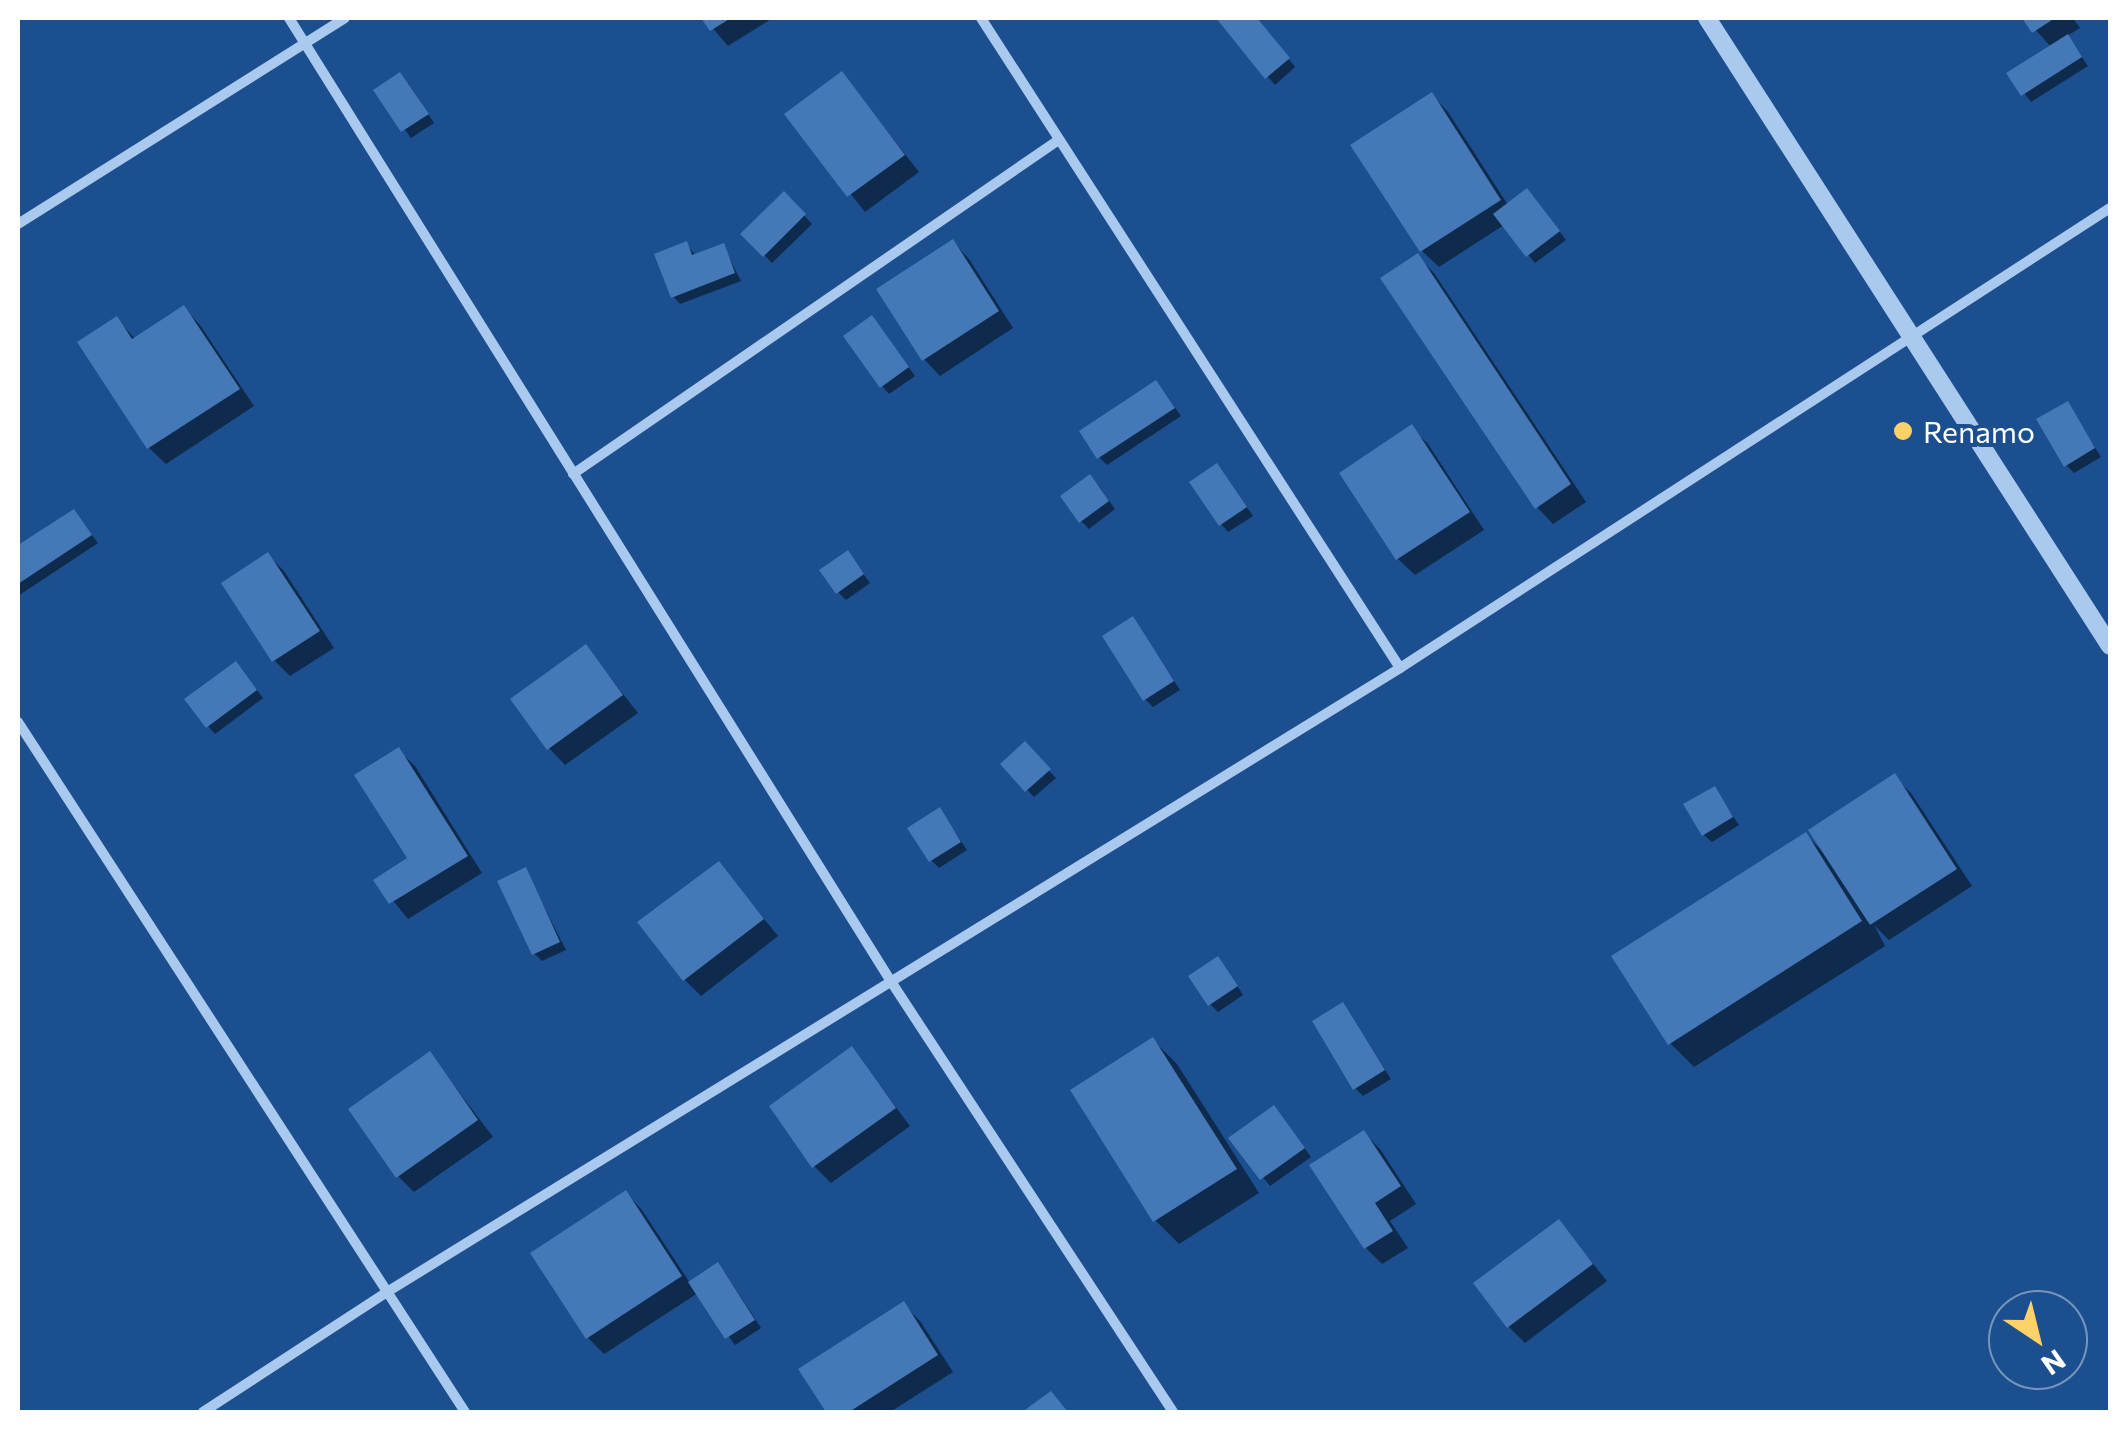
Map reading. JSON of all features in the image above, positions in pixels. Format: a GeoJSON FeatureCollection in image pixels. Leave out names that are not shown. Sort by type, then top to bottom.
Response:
{"type":"FeatureCollection","features":[{"type":"Feature","properties":{"kind":"street"},"geometry":{"type":"LineString","coordinates":[[289,18],[892,983],[1174,1412]]}},
{"type":"Feature","properties":{"kind":"street"},"geometry":{"type":"LineString","coordinates":[[18,224],[345,18]]}},
{"type":"Feature","properties":{"kind":"street"},"geometry":{"type":"LineString","coordinates":[[981,18],[1400,668]]}},
{"type":"Feature","properties":{"kind":"street"},"geometry":{"type":"LineString","coordinates":[[1708,18],[2110,646]]}},
{"type":"Feature","properties":{"kind":"street"},"geometry":{"type":"LineString","coordinates":[[572,474],[1057,141]]}},
{"type":"Feature","properties":{"kind":"street"},"geometry":{"type":"LineString","coordinates":[[203,1412],[386,1292],[1400,668],[2110,208]]}},
{"type":"Feature","properties":{"kind":"street"},"geometry":{"type":"LineString","coordinates":[[18,722],[464,1412]]}},
{"type":"Feature","properties":{"kind":"building"},"geometry":{"type":"Polygon","coordinates":[[[701,18],[731,18],[710,31],[701,18]]]}},
{"type":"Feature","properties":{"kind":"building"},"geometry":{"type":"Polygon","coordinates":[[[1216,18],[1257,18],[1290,58],[1265,79],[1216,18]]]}},
{"type":"Feature","properties":{"kind":"building"},"geometry":{"type":"Polygon","coordinates":[[[2022,18],[2055,18],[2032,33],[2022,18]]]}},
{"type":"Feature","properties":{"kind":"building"},"geometry":{"type":"Polygon","coordinates":[[[2068,34],[2082,57],[2021,96],[2006,73],[2068,34]]]}},
{"type":"Feature","properties":{"kind":"building"},"geometry":{"type":"Polygon","coordinates":[[[842,71],[905,155],[847,197],[784,114],[842,71]]]}},
{"type":"Feature","properties":{"kind":"building"},"geometry":{"type":"Polygon","coordinates":[[[400,72],[429,114],[401,132],[373,90],[400,72]]]}},
{"type":"Feature","properties":{"kind":"building"},"geometry":{"type":"Polygon","coordinates":[[[1432,92],[1501,200],[1420,252],[1350,145],[1432,92]]]}},
{"type":"Feature","properties":{"kind":"building"},"geometry":{"type":"Polygon","coordinates":[[[1527,188],[1560,231],[1526,257],[1493,214],[1527,188]]]}},
{"type":"Feature","properties":{"kind":"building"},"geometry":{"type":"Polygon","coordinates":[[[784,191],[806,214],[763,257],[740,234],[784,191]]]}},
{"type":"Feature","properties":{"kind":"building"},"geometry":{"type":"Polygon","coordinates":[[[953,239],[999,311],[922,361],[876,289],[953,239]]]}},
{"type":"Feature","properties":{"kind":"building"},"geometry":{"type":"Polygon","coordinates":[[[687,241],[692,255],[724,243],[735,273],[671,298],[654,254],[687,241]]]}},
{"type":"Feature","properties":{"kind":"building"},"geometry":{"type":"Polygon","coordinates":[[[1418,253],[1571,484],[1535,509],[1380,278],[1418,253]]]}},
{"type":"Feature","properties":{"kind":"building"},"geometry":{"type":"Polygon","coordinates":[[[184,305],[240,389],[147,449],[77,342],[117,316],[132,339],[184,305]]]}},
{"type":"Feature","properties":{"kind":"building"},"geometry":{"type":"Polygon","coordinates":[[[872,315],[909,367],[880,388],[843,336],[872,315]]]}},
{"type":"Feature","properties":{"kind":"building"},"geometry":{"type":"Polygon","coordinates":[[[1156,380],[1175,408],[1097,459],[1079,431],[1156,380]]]}},
{"type":"Feature","properties":{"kind":"building"},"geometry":{"type":"Polygon","coordinates":[[[2068,401],[2095,448],[2064,467],[2036,419],[2068,401]]]}},
{"type":"Feature","properties":{"kind":"building"},"geometry":{"type":"Polygon","coordinates":[[[1412,424],[1470,512],[1396,560],[1339,473],[1412,424]]]}},
{"type":"Feature","properties":{"kind":"building"},"geometry":{"type":"Polygon","coordinates":[[[1217,463],[1247,507],[1219,526],[1189,482],[1217,463]]]}},
{"type":"Feature","properties":{"kind":"building"},"geometry":{"type":"Polygon","coordinates":[[[1090,474],[1109,501],[1079,523],[1060,496],[1090,474]]]}},
{"type":"Feature","properties":{"kind":"building"},"geometry":{"type":"Polygon","coordinates":[[[74,509],[92,535],[18,584],[18,545],[74,509]]]}},
{"type":"Feature","properties":{"kind":"building"},"geometry":{"type":"Polygon","coordinates":[[[848,550],[864,574],[836,594],[819,570],[848,550]]]}},
{"type":"Feature","properties":{"kind":"building"},"geometry":{"type":"Polygon","coordinates":[[[268,552],[320,631],[272,662],[221,583],[268,552]]]}},
{"type":"Feature","properties":{"kind":"building"},"geometry":{"type":"Polygon","coordinates":[[[1133,616],[1174,681],[1143,701],[1102,636],[1133,616]]]}},
{"type":"Feature","properties":{"kind":"building"},"geometry":{"type":"Polygon","coordinates":[[[586,644],[623,695],[547,750],[510,699],[586,644]]]}},
{"type":"Feature","properties":{"kind":"building"},"geometry":{"type":"Polygon","coordinates":[[[236,661],[257,690],[206,728],[184,699],[236,661]]]}},
{"type":"Feature","properties":{"kind":"building"},"geometry":{"type":"Polygon","coordinates":[[[1025,741],[1051,769],[1025,792],[1000,764],[1025,741]]]}},
{"type":"Feature","properties":{"kind":"building"},"geometry":{"type":"Polygon","coordinates":[[[399,747],[468,856],[389,904],[373,880],[407,858],[354,775],[399,747]]]}},
{"type":"Feature","properties":{"kind":"building"},"geometry":{"type":"Polygon","coordinates":[[[1895,773],[1957,869],[1870,925],[1808,830],[1895,773]]]}},
{"type":"Feature","properties":{"kind":"building"},"geometry":{"type":"Polygon","coordinates":[[[1715,786],[1733,817],[1702,836],[1683,804],[1715,786]]]}},
{"type":"Feature","properties":{"kind":"building"},"geometry":{"type":"Polygon","coordinates":[[[940,807],[961,842],[929,862],[907,828],[940,807]]]}},
{"type":"Feature","properties":{"kind":"building"},"geometry":{"type":"Polygon","coordinates":[[[1806,832],[1862,921],[1668,1045],[1611,956],[1806,832]]]}},
{"type":"Feature","properties":{"kind":"building"},"geometry":{"type":"Polygon","coordinates":[[[719,861],[764,919],[683,981],[637,922],[719,861]]]}},
{"type":"Feature","properties":{"kind":"building"},"geometry":{"type":"Polygon","coordinates":[[[526,867],[560,942],[532,955],[497,881],[526,867]]]}},
{"type":"Feature","properties":{"kind":"building"},"geometry":{"type":"Polygon","coordinates":[[[1218,956],[1238,986],[1208,1006],[1188,976],[1218,956]]]}},
{"type":"Feature","properties":{"kind":"building"},"geometry":{"type":"Polygon","coordinates":[[[1343,1002],[1385,1070],[1353,1090],[1312,1021],[1343,1002]]]}},
{"type":"Feature","properties":{"kind":"building"},"geometry":{"type":"Polygon","coordinates":[[[1153,1037],[1237,1169],[1153,1222],[1070,1090],[1153,1037]]]}},
{"type":"Feature","properties":{"kind":"building"},"geometry":{"type":"Polygon","coordinates":[[[852,1046],[896,1108],[812,1168],[769,1106],[852,1046]]]}},
{"type":"Feature","properties":{"kind":"building"},"geometry":{"type":"Polygon","coordinates":[[[430,1051],[478,1120],[396,1178],[348,1109],[430,1051]]]}},
{"type":"Feature","properties":{"kind":"building"},"geometry":{"type":"Polygon","coordinates":[[[1274,1105],[1305,1148],[1260,1180],[1228,1138],[1274,1105]]]}},
{"type":"Feature","properties":{"kind":"building"},"geometry":{"type":"Polygon","coordinates":[[[1364,1130],[1401,1186],[1375,1203],[1393,1231],[1364,1249],[1309,1165],[1364,1130]]]}},
{"type":"Feature","properties":{"kind":"building"},"geometry":{"type":"Polygon","coordinates":[[[626,1190],[682,1276],[586,1339],[530,1253],[626,1190]]]}},
{"type":"Feature","properties":{"kind":"building"},"geometry":{"type":"Polygon","coordinates":[[[1559,1219],[1593,1264],[1507,1328],[1473,1283],[1559,1219]]]}},
{"type":"Feature","properties":{"kind":"building"},"geometry":{"type":"Polygon","coordinates":[[[718,1262],[755,1320],[725,1339],[688,1282],[718,1262]]]}},
{"type":"Feature","properties":{"kind":"building"},"geometry":{"type":"Polygon","coordinates":[[[904,1301],[938,1355],[849,1412],[826,1412],[798,1369],[904,1301]]]}},
{"type":"Feature","properties":{"kind":"building"},"geometry":{"type":"Polygon","coordinates":[[[1051,1391],[1068,1412],[1022,1412],[1051,1391]]]}},
{"type":"Feature","properties":{"kind":"place","name":"Renamo"},"geometry":{"type":"Point","coordinates":[1903,431]}}]}
